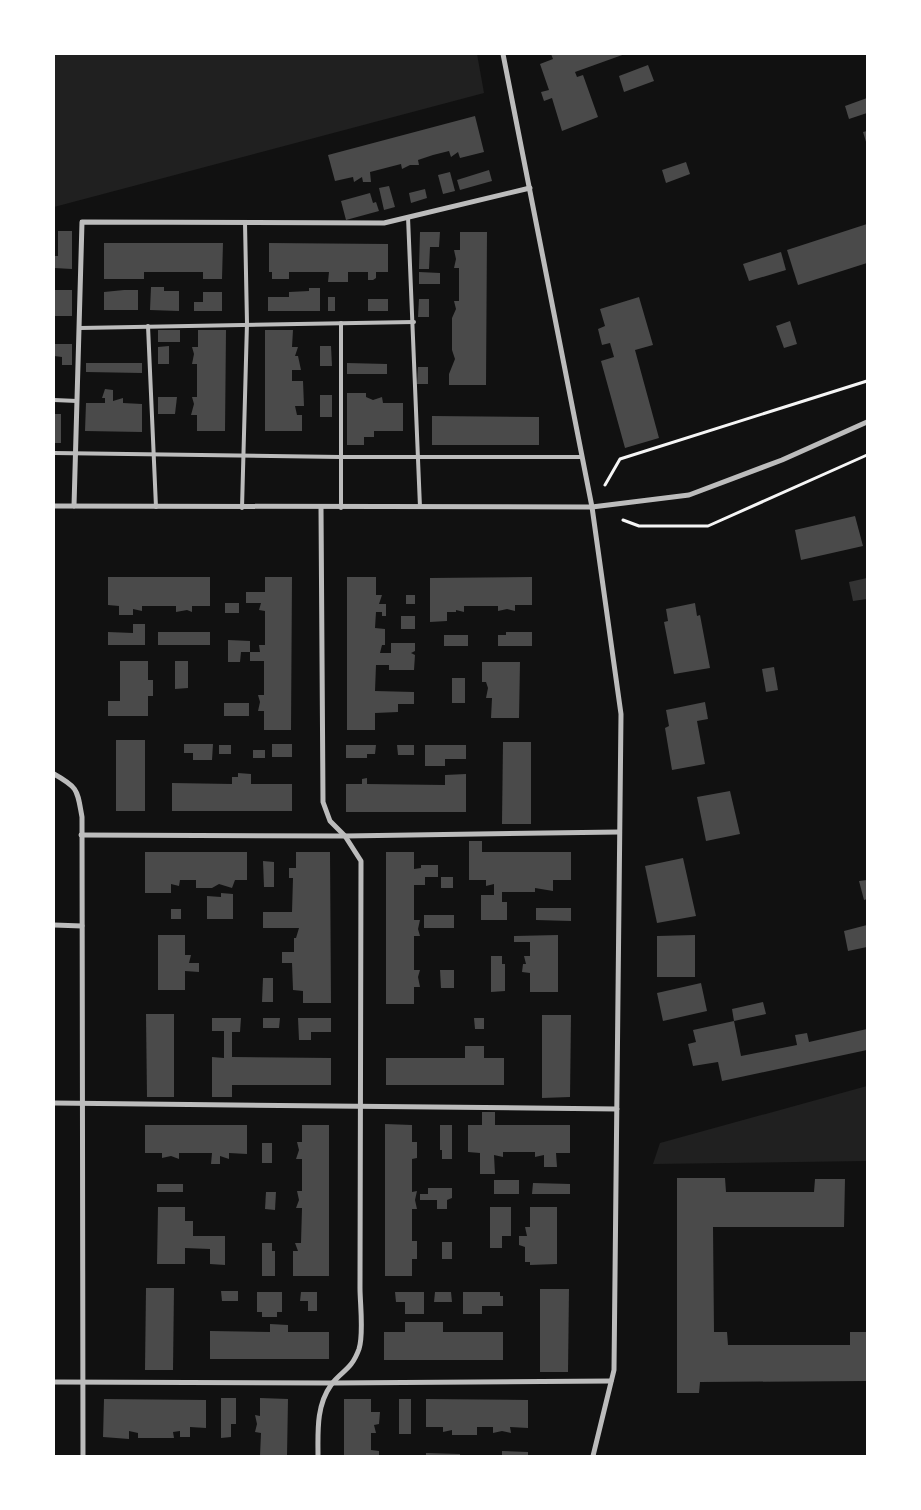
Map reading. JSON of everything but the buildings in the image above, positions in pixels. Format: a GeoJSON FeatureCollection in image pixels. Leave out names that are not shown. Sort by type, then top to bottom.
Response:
{"type":"FeatureCollection","features":[{"type":"Feature","properties":{"kind":"street"},"geometry":{"type":"LineString","coordinates":[[503,54],[592,507],[621,714],[614,1370],[593,1456]]}},
{"type":"Feature","properties":{"kind":"street"},"geometry":{"type":"LineString","coordinates":[[74,506],[82,222],[384,223],[530,188]]}},
{"type":"Feature","properties":{"kind":"street"},"geometry":{"type":"LineString","coordinates":[[54,506],[242,508],[592,507],[689,495],[782,460],[867,422]]}},
{"type":"Feature","properties":{"kind":"street"},"geometry":{"type":"LineString","coordinates":[[318,1456],[319,1418],[325,1395],[332,1384],[352,1365],[360,1346],[361,861],[345,836],[330,821],[323,802],[321,508]]}},
{"type":"Feature","properties":{"kind":"street"},"geometry":{"type":"LineString","coordinates":[[54,774],[72,784],[78,797],[81,834],[83,1456]]}},
{"type":"Feature","properties":{"kind":"street"},"geometry":{"type":"LineString","coordinates":[[81,834],[345,836],[619,832]]}},
{"type":"Feature","properties":{"kind":"street"},"geometry":{"type":"LineString","coordinates":[[54,925],[82,926]]}},
{"type":"Feature","properties":{"kind":"street"},"geometry":{"type":"LineString","coordinates":[[54,1104],[360,1105],[617,1109]]}},
{"type":"Feature","properties":{"kind":"street"},"geometry":{"type":"LineString","coordinates":[[54,1382],[332,1384],[611,1381]]}},
{"type":"Feature","properties":{"kind":"lane"},"geometry":{"type":"LineString","coordinates":[[408,217],[414,322],[420,508]]}},
{"type":"Feature","properties":{"kind":"lane"},"geometry":{"type":"LineString","coordinates":[[242,508],[247,323],[245,223]]}},
{"type":"Feature","properties":{"kind":"lane"},"geometry":{"type":"LineString","coordinates":[[341,322],[341,508]]}},
{"type":"Feature","properties":{"kind":"lane"},"geometry":{"type":"LineString","coordinates":[[80,328],[247,323],[414,322]]}},
{"type":"Feature","properties":{"kind":"lane"},"geometry":{"type":"LineString","coordinates":[[148,326],[156,507]]}},
{"type":"Feature","properties":{"kind":"lane"},"geometry":{"type":"LineString","coordinates":[[54,400],[77,400]]}},
{"type":"Feature","properties":{"kind":"lane"},"geometry":{"type":"LineString","coordinates":[[54,453],[340,457],[582,457]]}},
{"type":"Feature","properties":{"kind":"path"},"geometry":{"type":"LineString","coordinates":[[867,381],[620,459],[592,507],[640,526],[708,526],[867,455]]}},
{"type":"Feature","properties":{"kind":"shaded area"},"geometry":{"type":"Polygon","coordinates":[[[54,54],[477,54],[484,93],[54,207],[54,54]]]}},
{"type":"Feature","properties":{"kind":"shaded area"},"geometry":{"type":"Polygon","coordinates":[[[867,578],[867,599],[853,601],[849,582],[867,578]]]}},
{"type":"Feature","properties":{"kind":"shaded area"},"geometry":{"type":"Polygon","coordinates":[[[867,1086],[867,1161],[653,1164],[660,1143],[867,1086]]]}}]}
